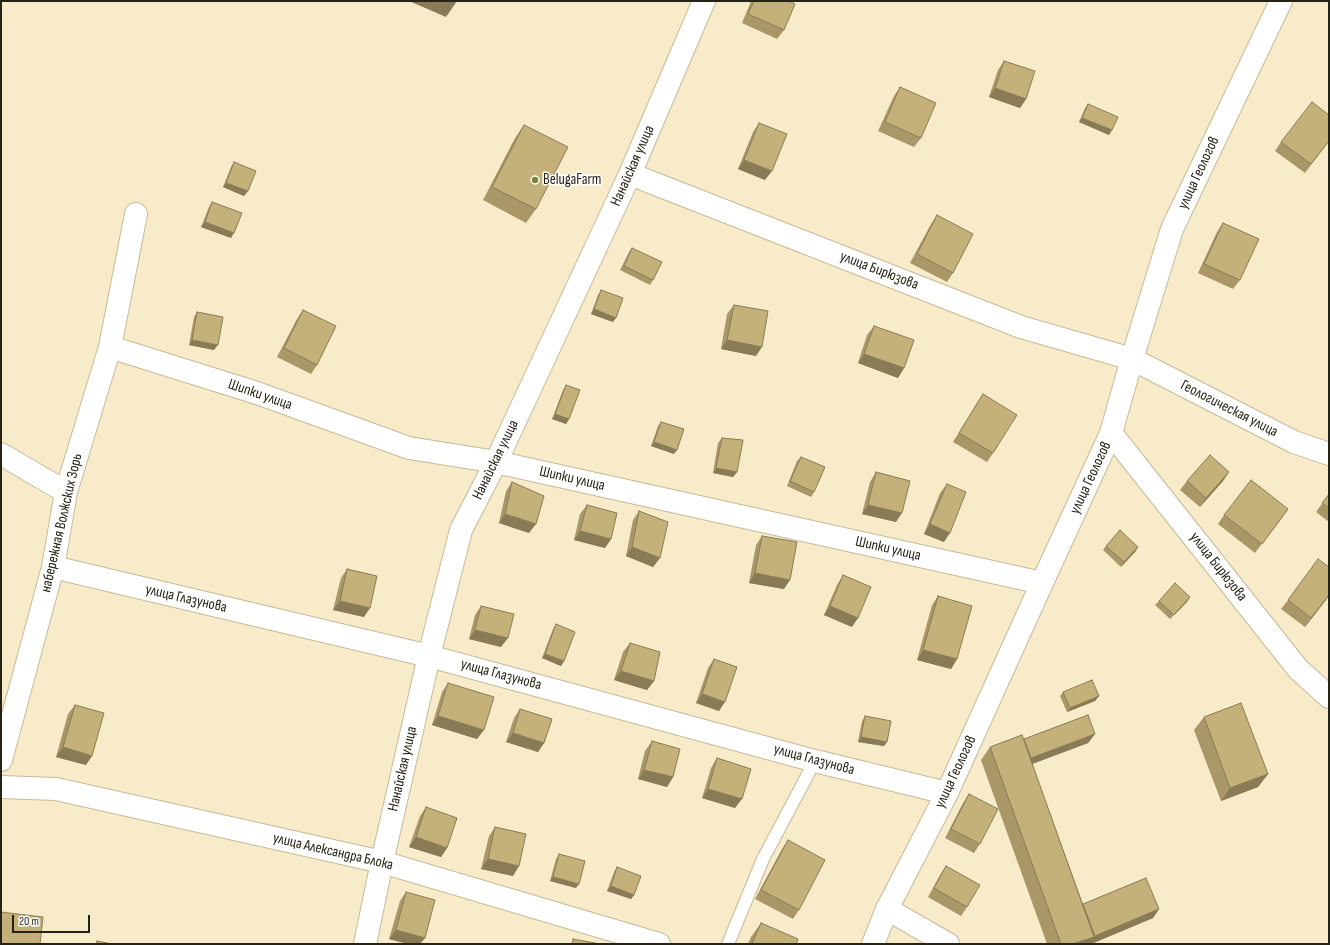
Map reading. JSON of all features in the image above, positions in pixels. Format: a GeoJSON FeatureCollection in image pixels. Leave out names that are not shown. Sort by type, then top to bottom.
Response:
{"type":"FeatureCollection","features":[{"type":"Feature","properties":{"kind":"street","name":"Нанайская улица"},"geometry":{"type":"LineString","coordinates":[[365,944],[429,656],[461,530],[496,462],[630,174],[704,1]]}},
{"type":"Feature","properties":{"kind":"street","name":"улица Геологов"},"geometry":{"type":"LineString","coordinates":[[873,944],[887,908],[947,793],[1111,433],[1172,229],[1281,1]]}},
{"type":"Feature","properties":{"kind":"street","name":"улица Бирюзова"},"geometry":{"type":"LineString","coordinates":[[630,174],[1021,327],[1132,359]]}},
{"type":"Feature","properties":{"kind":"street","name":"набережная Волжских Зорь"},"geometry":{"type":"LineString","coordinates":[[1,760],[53,567],[66,492],[110,347],[136,214]]}},
{"type":"Feature","properties":{"kind":"street","name":"Шипки улица"},"geometry":{"type":"LineString","coordinates":[[110,347],[257,393],[409,448],[496,462],[1042,583]]}},
{"type":"Feature","properties":{"kind":"street","name":"Геологическая улица"},"geometry":{"type":"LineString","coordinates":[[1132,359],[1294,442],[1329,454]]}},
{"type":"Feature","properties":{"kind":"street","name":"улица Бирюзова"},"geometry":{"type":"LineString","coordinates":[[1111,433],[1298,669],[1329,697]]}},
{"type":"Feature","properties":{"kind":"street"},"geometry":{"type":"LineString","coordinates":[[1,454],[66,492]]}},
{"type":"Feature","properties":{"kind":"street","name":"улица Глазунова"},"geometry":{"type":"LineString","coordinates":[[53,567],[429,656],[815,761],[947,793]]}},
{"type":"Feature","properties":{"kind":"street","name":"улица Александра Блока"},"geometry":{"type":"LineString","coordinates":[[1,787],[56,789],[382,862],[660,944]]}},
{"type":"Feature","properties":{"kind":"street"},"geometry":{"type":"LineString","coordinates":[[887,908],[948,944]]}},
{"type":"Feature","properties":{"kind":"lane"},"geometry":{"type":"LineString","coordinates":[[728,944],[763,860],[815,761]]}},
{"type":"Feature","properties":{"kind":"building"},"geometry":{"type":"Polygon","coordinates":[[[754,1],[789,1],[795,4],[784,30],[748,14],[754,1]]]}},
{"type":"Feature","properties":{"kind":"building"},"geometry":{"type":"Polygon","coordinates":[[[1004,61],[1035,71],[1026,99],[995,88],[1004,61]]]}},
{"type":"Feature","properties":{"kind":"building"},"geometry":{"type":"Polygon","coordinates":[[[900,87],[936,103],[921,138],[885,122],[900,87]]]}},
{"type":"Feature","properties":{"kind":"building"},"geometry":{"type":"Polygon","coordinates":[[[1312,102],[1329,115],[1329,141],[1311,164],[1281,142],[1312,102]]]}},
{"type":"Feature","properties":{"kind":"building"},"geometry":{"type":"Polygon","coordinates":[[[1088,104],[1118,117],[1112,130],[1082,118],[1088,104]]]}},
{"type":"Feature","properties":{"kind":"building"},"geometry":{"type":"Polygon","coordinates":[[[759,123],[787,134],[772,171],[744,160],[759,123]]]}},
{"type":"Feature","properties":{"kind":"building"},"geometry":{"type":"Polygon","coordinates":[[[524,125],[568,147],[536,209],[492,187],[524,125]]]}},
{"type":"Feature","properties":{"kind":"building"},"geometry":{"type":"Polygon","coordinates":[[[234,162],[256,171],[248,191],[226,183],[234,162]]]}},
{"type":"Feature","properties":{"kind":"building"},"geometry":{"type":"Polygon","coordinates":[[[212,202],[242,213],[234,233],[205,222],[212,202]]]}},
{"type":"Feature","properties":{"kind":"building"},"geometry":{"type":"Polygon","coordinates":[[[937,215],[973,234],[953,273],[917,254],[937,215]]]}},
{"type":"Feature","properties":{"kind":"building"},"geometry":{"type":"Polygon","coordinates":[[[1223,223],[1259,239],[1240,280],[1204,264],[1223,223]]]}},
{"type":"Feature","properties":{"kind":"building"},"geometry":{"type":"Polygon","coordinates":[[[632,248],[662,262],[653,280],[624,266],[632,248]]]}},
{"type":"Feature","properties":{"kind":"building"},"geometry":{"type":"Polygon","coordinates":[[[601,290],[623,298],[616,318],[594,309],[601,290]]]}},
{"type":"Feature","properties":{"kind":"building"},"geometry":{"type":"Polygon","coordinates":[[[734,305],[768,311],[762,347],[727,340],[734,305]]]}},
{"type":"Feature","properties":{"kind":"building"},"geometry":{"type":"Polygon","coordinates":[[[303,310],[336,326],[317,365],[284,348],[303,310]]]}},
{"type":"Feature","properties":{"kind":"building"},"geometry":{"type":"Polygon","coordinates":[[[197,312],[223,317],[218,345],[192,340],[197,312]]]}},
{"type":"Feature","properties":{"kind":"building"},"geometry":{"type":"Polygon","coordinates":[[[874,326],[914,340],[904,368],[864,354],[874,326]]]}},
{"type":"Feature","properties":{"kind":"building"},"geometry":{"type":"Polygon","coordinates":[[[566,385],[580,390],[569,419],[555,414],[566,385]]]}},
{"type":"Feature","properties":{"kind":"building"},"geometry":{"type":"Polygon","coordinates":[[[983,394],[1017,415],[993,453],[959,433],[983,394]]]}},
{"type":"Feature","properties":{"kind":"building"},"geometry":{"type":"Polygon","coordinates":[[[661,422],[684,429],[677,450],[654,442],[661,422]]]}},
{"type":"Feature","properties":{"kind":"building"},"geometry":{"type":"Polygon","coordinates":[[[722,438],[743,440],[737,472],[716,468],[722,438]]]}},
{"type":"Feature","properties":{"kind":"building"},"geometry":{"type":"Polygon","coordinates":[[[1210,455],[1229,472],[1206,498],[1187,481],[1210,455]]]}},
{"type":"Feature","properties":{"kind":"building"},"geometry":{"type":"Polygon","coordinates":[[[801,457],[825,467],[814,492],[790,481],[801,457]]]}},
{"type":"Feature","properties":{"kind":"building"},"geometry":{"type":"Polygon","coordinates":[[[876,472],[910,481],[902,513],[868,505],[876,472]]]}},
{"type":"Feature","properties":{"kind":"building"},"geometry":{"type":"Polygon","coordinates":[[[1251,480],[1288,509],[1262,544],[1224,515],[1251,480]]]}},
{"type":"Feature","properties":{"kind":"building"},"geometry":{"type":"Polygon","coordinates":[[[512,482],[544,496],[536,524],[505,514],[512,482]]]}},
{"type":"Feature","properties":{"kind":"building"},"geometry":{"type":"Polygon","coordinates":[[[947,484],[966,492],[950,533],[930,524],[947,484]]]}},
{"type":"Feature","properties":{"kind":"building"},"geometry":{"type":"Polygon","coordinates":[[[1329,494],[1329,508],[1322,503],[1329,494]]]}},
{"type":"Feature","properties":{"kind":"building"},"geometry":{"type":"Polygon","coordinates":[[[587,505],[617,513],[611,539],[580,531],[587,505]]]}},
{"type":"Feature","properties":{"kind":"building"},"geometry":{"type":"Polygon","coordinates":[[[639,511],[668,522],[660,558],[632,547],[639,511]]]}},
{"type":"Feature","properties":{"kind":"building"},"geometry":{"type":"Polygon","coordinates":[[[1120,530],[1138,547],[1124,562],[1106,546],[1120,530]]]}},
{"type":"Feature","properties":{"kind":"building"},"geometry":{"type":"Polygon","coordinates":[[[762,536],[797,542],[790,580],[755,573],[762,536]]]}},
{"type":"Feature","properties":{"kind":"building"},"geometry":{"type":"Polygon","coordinates":[[[1318,559],[1329,567],[1329,595],[1311,618],[1288,600],[1318,559]]]}},
{"type":"Feature","properties":{"kind":"building"},"geometry":{"type":"Polygon","coordinates":[[[347,569],[377,576],[370,608],[340,601],[347,569]]]}},
{"type":"Feature","properties":{"kind":"building"},"geometry":{"type":"Polygon","coordinates":[[[843,575],[871,587],[858,618],[830,606],[843,575]]]}},
{"type":"Feature","properties":{"kind":"building"},"geometry":{"type":"Polygon","coordinates":[[[1175,583],[1190,597],[1174,615],[1159,601],[1175,583]]]}},
{"type":"Feature","properties":{"kind":"building"},"geometry":{"type":"Polygon","coordinates":[[[938,596],[972,606],[957,659],[923,650],[938,596]]]}},
{"type":"Feature","properties":{"kind":"building"},"geometry":{"type":"Polygon","coordinates":[[[481,606],[514,614],[508,638],[475,630],[481,606]]]}},
{"type":"Feature","properties":{"kind":"building"},"geometry":{"type":"Polygon","coordinates":[[[556,624],[575,632],[564,661],[545,654],[556,624]]]}},
{"type":"Feature","properties":{"kind":"building"},"geometry":{"type":"Polygon","coordinates":[[[630,643],[660,652],[654,681],[621,671],[630,643]]]}},
{"type":"Feature","properties":{"kind":"building"},"geometry":{"type":"Polygon","coordinates":[[[714,659],[737,667],[725,702],[702,694],[714,659]]]}},
{"type":"Feature","properties":{"kind":"building"},"geometry":{"type":"Polygon","coordinates":[[[1092,680],[1099,696],[1070,708],[1063,692],[1092,680]]]}},
{"type":"Feature","properties":{"kind":"building"},"geometry":{"type":"Polygon","coordinates":[[[448,683],[494,697],[484,730],[438,716],[448,683]]]}},
{"type":"Feature","properties":{"kind":"building"},"geometry":{"type":"Polygon","coordinates":[[[1241,703],[1268,774],[1230,788],[1204,717],[1241,703]]]}},
{"type":"Feature","properties":{"kind":"building"},"geometry":{"type":"Polygon","coordinates":[[[75,705],[104,713],[92,756],[63,747],[75,705]]]}},
{"type":"Feature","properties":{"kind":"building"},"geometry":{"type":"Polygon","coordinates":[[[520,709],[552,719],[544,743],[513,733],[520,709]]]}},
{"type":"Feature","properties":{"kind":"building"},"geometry":{"type":"Polygon","coordinates":[[[1088,715],[1095,734],[1031,758],[1024,739],[1088,715]]]}},
{"type":"Feature","properties":{"kind":"building"},"geometry":{"type":"Polygon","coordinates":[[[865,716],[891,721],[887,742],[861,737],[865,716]]]}},
{"type":"Feature","properties":{"kind":"building"},"geometry":{"type":"Polygon","coordinates":[[[1022,735],[1094,937],[1073,944],[1061,944],[990,747],[1022,735]]]}},
{"type":"Feature","properties":{"kind":"building"},"geometry":{"type":"Polygon","coordinates":[[[652,741],[680,749],[673,777],[644,770],[652,741]]]}},
{"type":"Feature","properties":{"kind":"building"},"geometry":{"type":"Polygon","coordinates":[[[717,758],[751,769],[742,799],[708,789],[717,758]]]}},
{"type":"Feature","properties":{"kind":"building"},"geometry":{"type":"Polygon","coordinates":[[[969,794],[998,809],[980,844],[951,829],[969,794]]]}},
{"type":"Feature","properties":{"kind":"building"},"geometry":{"type":"Polygon","coordinates":[[[426,807],[457,818],[447,848],[416,837],[426,807]]]}},
{"type":"Feature","properties":{"kind":"building"},"geometry":{"type":"Polygon","coordinates":[[[495,827],[526,834],[519,866],[488,859],[495,827]]]}},
{"type":"Feature","properties":{"kind":"building"},"geometry":{"type":"Polygon","coordinates":[[[788,840],[825,860],[799,910],[761,890],[788,840]]]}},
{"type":"Feature","properties":{"kind":"building"},"geometry":{"type":"Polygon","coordinates":[[[559,854],[585,861],[579,884],[553,877],[559,854]]]}},
{"type":"Feature","properties":{"kind":"building"},"geometry":{"type":"Polygon","coordinates":[[[946,866],[980,885],[967,907],[934,888],[946,866]]]}},
{"type":"Feature","properties":{"kind":"building"},"geometry":{"type":"Polygon","coordinates":[[[617,867],[641,876],[634,895],[611,886],[617,867]]]}},
{"type":"Feature","properties":{"kind":"building"},"geometry":{"type":"Polygon","coordinates":[[[1146,878],[1159,909],[1095,936],[1083,904],[1146,878]]]}},
{"type":"Feature","properties":{"kind":"building"},"geometry":{"type":"Polygon","coordinates":[[[406,892],[435,900],[425,938],[396,930],[406,892]]]}},
{"type":"Feature","properties":{"kind":"building"},"geometry":{"type":"Polygon","coordinates":[[[1,912],[43,917],[40,944],[1,944],[1,912]]]}},
{"type":"Feature","properties":{"kind":"building"},"geometry":{"type":"Polygon","coordinates":[[[761,923],[798,939],[796,944],[752,944],[761,923]]]}},
{"type":"Feature","properties":{"kind":"building"},"geometry":{"type":"Polygon","coordinates":[[[573,939],[600,944],[572,944],[573,939]]]}},
{"type":"Feature","properties":{"kind":"building"},"geometry":{"type":"Polygon","coordinates":[[[97,941],[112,944],[96,944],[97,941]]]}},
{"type":"Feature","properties":{"kind":"place","name":"BelugaFarm"},"geometry":{"type":"Point","coordinates":[535,180]}}]}
